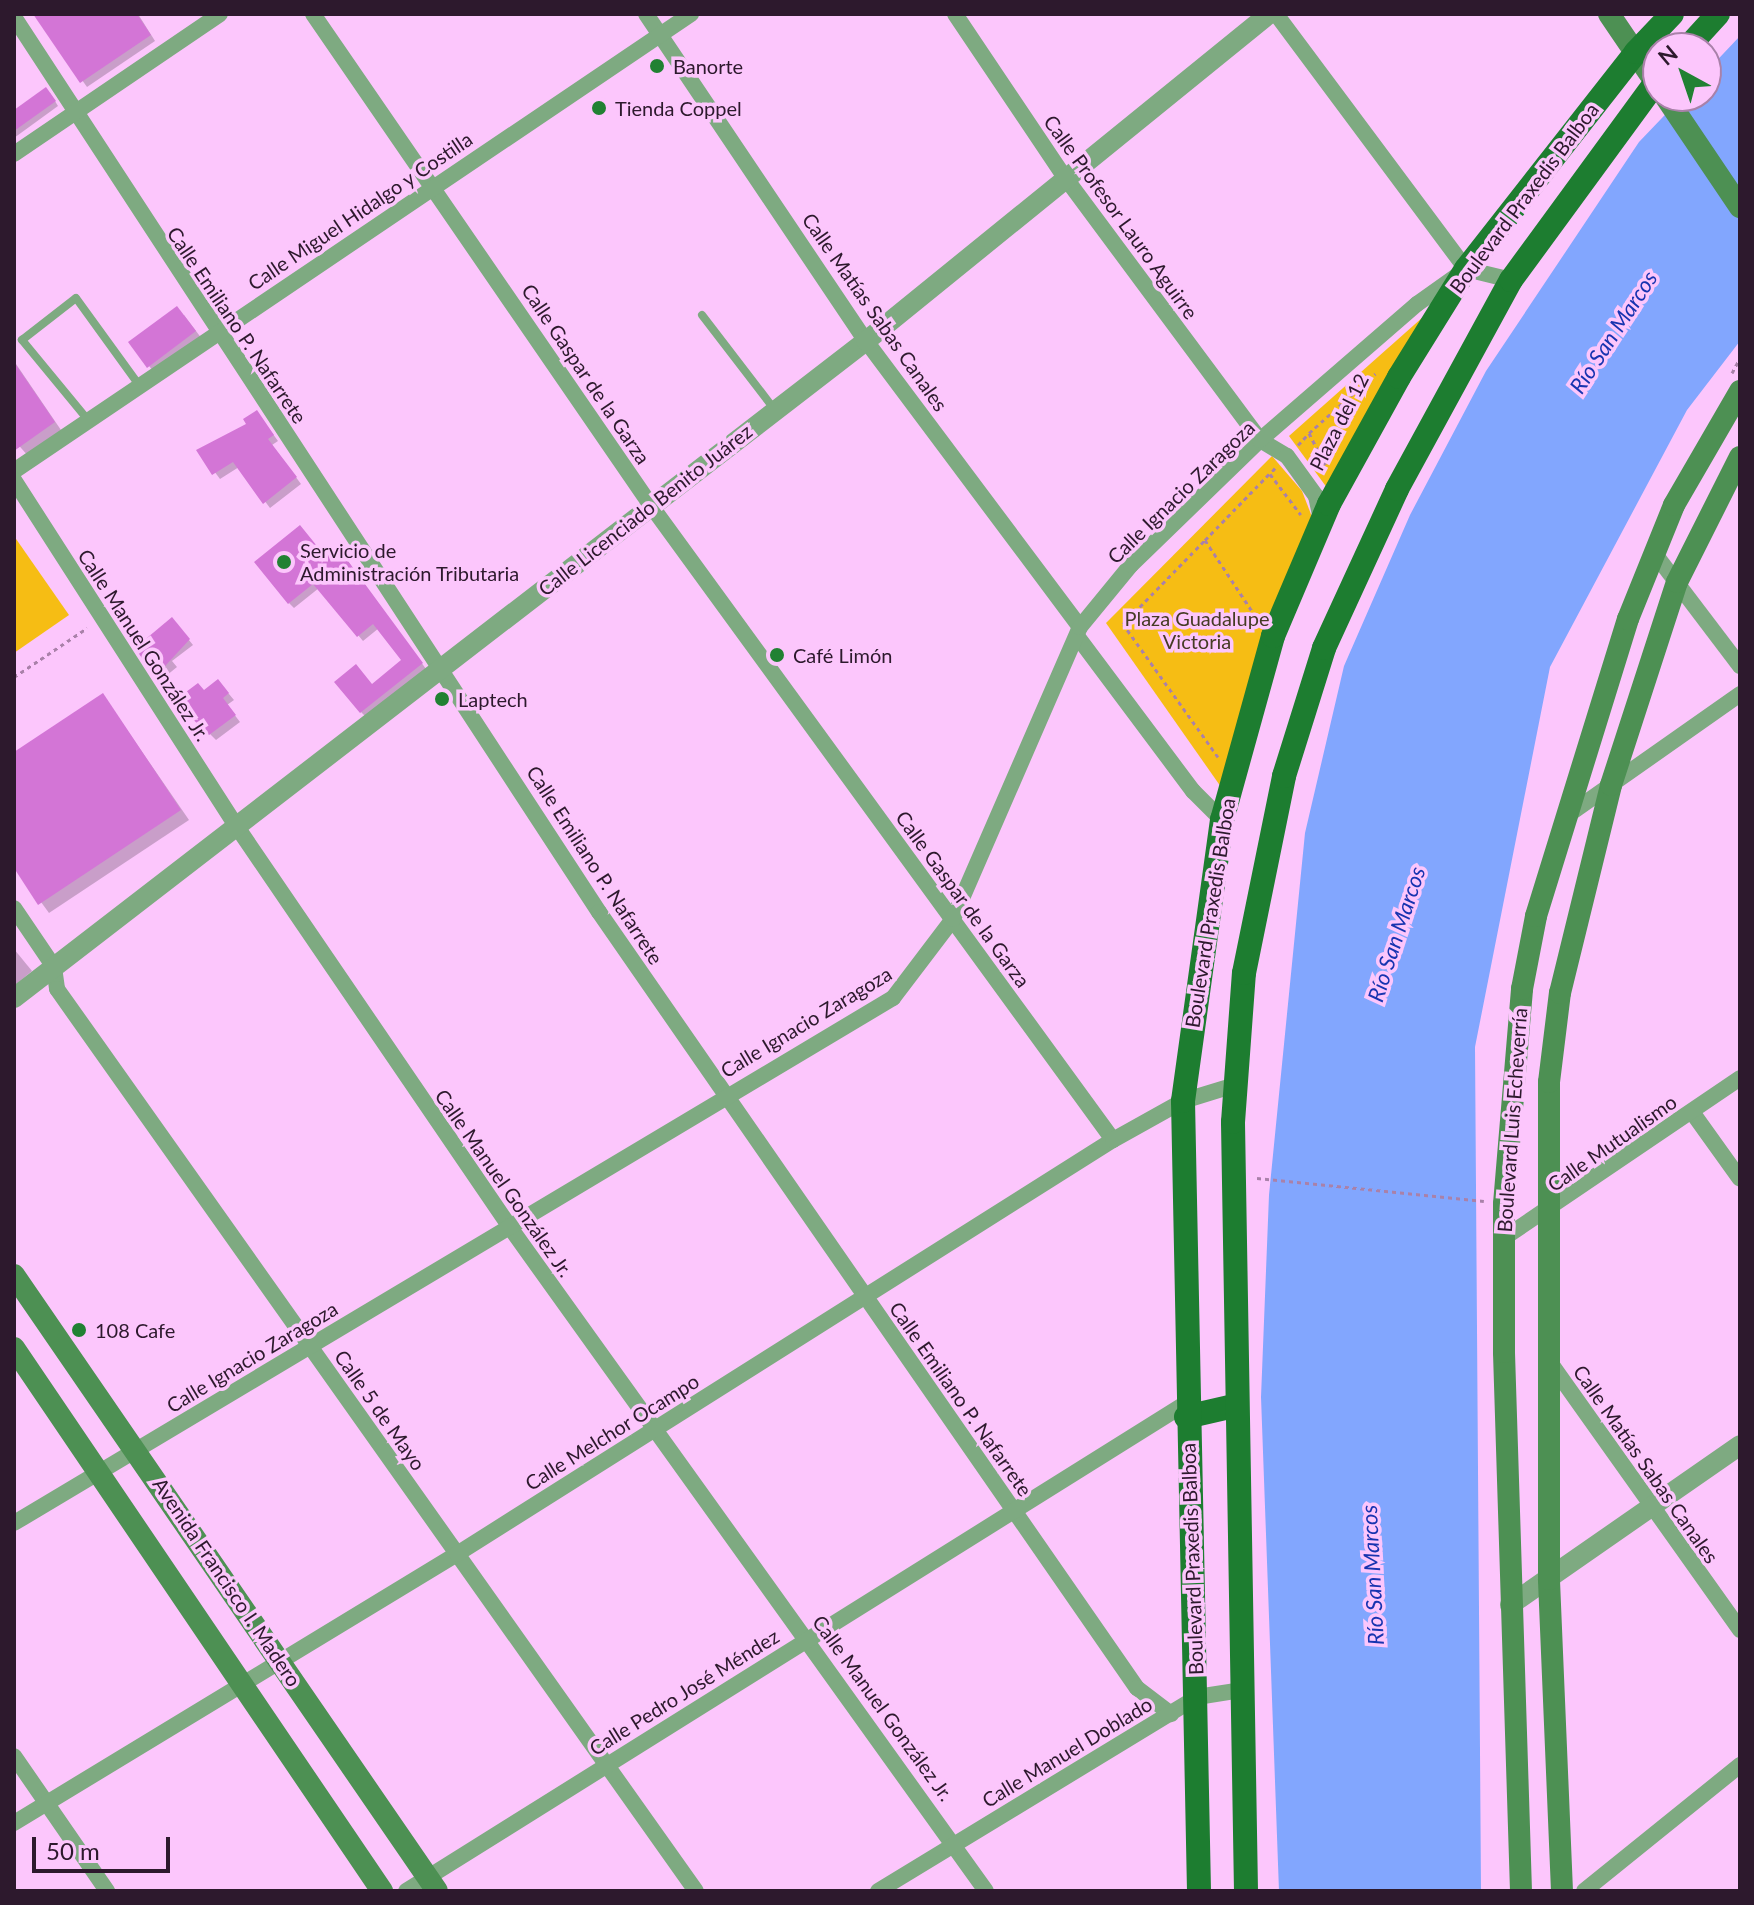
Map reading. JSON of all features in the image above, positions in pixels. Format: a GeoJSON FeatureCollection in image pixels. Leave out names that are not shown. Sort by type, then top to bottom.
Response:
{"type":"FeatureCollection","features":[{"type":"Feature","properties":{"kind":"main road"},"geometry":{"type":"LineString","coordinates":[[1609,14],[1642,61]]}},
{"type":"Feature","properties":{"kind":"main road","name":"Boulevard Praxedis Balboa"},"geometry":{"type":"LineString","coordinates":[[1199,1891],[1183,1101],[1222,820],[1273,636],[1321,528],[1399,377],[1466,269],[1636,52],[1672,14]]}},
{"type":"Feature","properties":{"kind":"main road"},"geometry":{"type":"LineString","coordinates":[[1702,32],[1718,14]]}},
{"type":"Feature","properties":{"kind":"main road","name":"Boulevard Praxedis Balboa"},"geometry":{"type":"LineString","coordinates":[[1246,1891],[1234,1406],[1235,1085],[1247,958],[1284,776],[1324,648],[1397,489],[1511,280],[1642,108]]}},
{"type":"Feature","properties":{"kind":"main road"},"geometry":{"type":"LineString","coordinates":[[1676,112],[1740,207]]}},
{"type":"Feature","properties":{"kind":"main road","name":"Boulevard Luis Echeverría"},"geometry":{"type":"LineString","coordinates":[[1521,1891],[1510,1605],[1504,1238],[1522,989],[1536,916],[1628,619],[1680,493],[1740,391]]}},
{"type":"Feature","properties":{"kind":"main road","name":"Boulevard Luis Echeverría"},"geometry":{"type":"LineString","coordinates":[[1562,1891],[1549,1579],[1546,1213],[1549,1082],[1560,993],[1611,785],[1677,582],[1740,457]]}},
{"type":"Feature","properties":{"kind":"main road","name":"Avenida Francisco I. Madero"},"geometry":{"type":"LineString","coordinates":[[14,1275],[137,1449],[432,1884]]}},
{"type":"Feature","properties":{"kind":"main road"},"geometry":{"type":"LineString","coordinates":[[14,1348],[382,1891]]}},
{"type":"Feature","properties":{"kind":"main road"},"geometry":{"type":"LineString","coordinates":[[1187,1409],[1234,1406]]}},
{"type":"Feature","properties":{"kind":"street"},"geometry":{"type":"LineString","coordinates":[[14,154],[220,14]]}},
{"type":"Feature","properties":{"kind":"street","name":"Calle Gaspar de la Garza"},"geometry":{"type":"LineString","coordinates":[[313,14],[652,507],[1113,1140]]}},
{"type":"Feature","properties":{"kind":"street","name":"Calle Matías Sabas Canales"},"geometry":{"type":"LineString","coordinates":[[646,14],[866,341],[1193,791],[1222,820]]}},
{"type":"Feature","properties":{"kind":"street","name":"Calle Miguel Hidalgo y Costilla"},"geometry":{"type":"LineString","coordinates":[[14,471],[691,14]]}},
{"type":"Feature","properties":{"kind":"street","name":"Calle Profesor Lauro Aguirre"},"geometry":{"type":"LineString","coordinates":[[955,14],[1064,176],[1260,440],[1287,456],[1316,496]]}},
{"type":"Feature","properties":{"kind":"street","name":"Calle Licenciado Benito Juárez"},"geometry":{"type":"LineString","coordinates":[[14,998],[235,824],[866,341],[1064,176],[1269,14]]}},
{"type":"Feature","properties":{"kind":"street"},"geometry":{"type":"LineString","coordinates":[[1276,14],[1466,269],[1511,280]]}},
{"type":"Feature","properties":{"kind":"street","name":"Calle Emiliano P. Nafarrete"},"geometry":{"type":"LineString","coordinates":[[14,17],[217,332],[442,666],[599,912],[1137,1688],[1171,1714]]}},
{"type":"Feature","properties":{"kind":"street","name":"Calle Ignacio Zaragoza"},"geometry":{"type":"LineString","coordinates":[[14,1523],[726,1094],[893,998],[908,985],[953,919],[1078,632],[1131,565],[1260,440],[1417,304],[1466,269]]}},
{"type":"Feature","properties":{"kind":"street","name":"Calle Manuel González Jr."},"geometry":{"type":"LineString","coordinates":[[14,480],[235,824],[509,1226],[654,1430],[808,1638],[986,1891]]}},
{"type":"Feature","properties":{"kind":"street"},"geometry":{"type":"LineString","coordinates":[[1316,496],[1321,528]]}},
{"type":"Feature","properties":{"kind":"street"},"geometry":{"type":"LineString","coordinates":[[1655,554],[1740,666]]}},
{"type":"Feature","properties":{"kind":"street"},"geometry":{"type":"LineString","coordinates":[[1568,815],[1740,694]]}},
{"type":"Feature","properties":{"kind":"street","name":"Calle 5 de Mayo"},"geometry":{"type":"LineString","coordinates":[[14,908],[54,967],[57,989],[696,1891]]}},
{"type":"Feature","properties":{"kind":"street","name":"Calle Mutualismo"},"geometry":{"type":"LineString","coordinates":[[1504,1238],[1546,1213],[1740,1078]]}},
{"type":"Feature","properties":{"kind":"street","name":"Calle Melchor Ocampo"},"geometry":{"type":"LineString","coordinates":[[14,1823],[457,1554],[1113,1140],[1183,1101],[1235,1085]]}},
{"type":"Feature","properties":{"kind":"street"},"geometry":{"type":"LineString","coordinates":[[1692,1112],[1740,1179]]}},
{"type":"Feature","properties":{"kind":"street","name":"Calle Matías Sabas Canales"},"geometry":{"type":"LineString","coordinates":[[1548,1359],[1740,1630]]}},
{"type":"Feature","properties":{"kind":"street","name":"Calle Pedro José Méndez"},"geometry":{"type":"LineString","coordinates":[[406,1891],[432,1884],[606,1764],[1013,1508],[1187,1409]]}},
{"type":"Feature","properties":{"kind":"street"},"geometry":{"type":"LineString","coordinates":[[1510,1605],[1740,1445]]}},
{"type":"Feature","properties":{"kind":"street","name":"Calle Manuel Doblado"},"geometry":{"type":"LineString","coordinates":[[878,1891],[1197,1697],[1242,1690]]}},
{"type":"Feature","properties":{"kind":"street"},"geometry":{"type":"LineString","coordinates":[[14,1756],[107,1891]]}},
{"type":"Feature","properties":{"kind":"street"},"geometry":{"type":"LineString","coordinates":[[1584,1891],[1740,1765]]}},
{"type":"Feature","properties":{"kind":"lane"},"geometry":{"type":"LineString","coordinates":[[88,420],[22,340],[76,298],[139,385]]}},
{"type":"Feature","properties":{"kind":"lane"},"geometry":{"type":"LineString","coordinates":[[702,315],[775,410]]}},
{"type":"Feature","properties":{"kind":"path","name":"Plaza del 12"},"geometry":{"type":"LineString","coordinates":[[1309,433],[1384,365],[1370,392]]}},
{"type":"Feature","properties":{"kind":"path","name":"Plaza del 12"},"geometry":{"type":"LineString","coordinates":[[1316,496],[1336,459]]}},
{"type":"Feature","properties":{"kind":"path"},"geometry":{"type":"LineString","coordinates":[[1227,751],[1224,765],[1123,624],[1270,474]]}},
{"type":"Feature","properties":{"kind":"path"},"geometry":{"type":"LineString","coordinates":[[1205,540],[1260,623]]}},
{"type":"Feature","properties":{"kind":"path"},"geometry":{"type":"LineString","coordinates":[[14,677],[102,617]]}},
{"type":"Feature","properties":{"kind":"path"},"geometry":{"type":"LineString","coordinates":[[1256,1177],[1490,1202]]}},
{"type":"Feature","properties":{"kind":"green space"},"geometry":{"type":"Polygon","coordinates":[[[1423,317],[1333,496],[1289,436],[1423,317]]]}},
{"type":"Feature","properties":{"kind":"green space","name":"Plaza Guadalupe Victoria"},"geometry":{"type":"Polygon","coordinates":[[[1272,456],[1302,491],[1314,522],[1221,787],[1106,623],[1272,456]]]}},
{"type":"Feature","properties":{"kind":"green space"},"geometry":{"type":"Polygon","coordinates":[[[14,536],[69,615],[14,653],[14,536]]]}},
{"type":"Feature","properties":{"kind":"water","name":"Río San Marcos"},"geometry":{"type":"Polygon","coordinates":[[[1740,36],[1740,341],[1687,410],[1550,667],[1475,1047],[1481,1891],[1279,1891],[1261,1397],[1269,1195],[1305,833],[1344,666],[1410,515],[1486,371],[1639,142],[1668,112],[1722,112],[1722,55],[1740,36]]]}},
{"type":"Feature","properties":{"kind":"building"},"geometry":{"type":"Polygon","coordinates":[[[33,14],[137,14],[151,35],[80,83],[33,14]]]}},
{"type":"Feature","properties":{"kind":"building"},"geometry":{"type":"Polygon","coordinates":[[[46,87],[56,101],[14,131],[14,110],[46,87]]]}},
{"type":"Feature","properties":{"kind":"building"},"geometry":{"type":"Polygon","coordinates":[[[177,306],[196,331],[147,368],[128,342],[177,306]]]}},
{"type":"Feature","properties":{"kind":"building"},"geometry":{"type":"Polygon","coordinates":[[[14,362],[55,422],[14,451],[14,362]]]}},
{"type":"Feature","properties":{"kind":"building"},"geometry":{"type":"Polygon","coordinates":[[[257,410],[274,435],[268,439],[297,477],[263,504],[233,462],[212,475],[196,450],[246,424],[243,419],[257,410]]]}},
{"type":"Feature","properties":{"kind":"building"},"geometry":{"type":"Polygon","coordinates":[[[300,525],[325,556],[337,546],[423,663],[360,713],[334,682],[356,664],[372,684],[401,660],[373,624],[357,637],[313,584],[288,604],[254,562],[300,525]]]}},
{"type":"Feature","properties":{"kind":"building"},"geometry":{"type":"Polygon","coordinates":[[[172,617],[190,639],[155,677],[135,648],[172,617]]]}},
{"type":"Feature","properties":{"kind":"building"},"geometry":{"type":"Polygon","coordinates":[[[218,679],[229,693],[223,698],[236,715],[209,735],[174,701],[198,683],[204,690],[218,679]]]}},
{"type":"Feature","properties":{"kind":"building"},"geometry":{"type":"Polygon","coordinates":[[[103,693],[181,810],[38,905],[14,868],[14,752],[103,693]]]}},
{"type":"Feature","properties":{"kind":"place","name":"Banorte"},"geometry":{"type":"Point","coordinates":[657,66]}},
{"type":"Feature","properties":{"kind":"place","name":"Tienda Coppel"},"geometry":{"type":"Point","coordinates":[599,108]}},
{"type":"Feature","properties":{"kind":"place","name":"Servicio de Administración Tributaria"},"geometry":{"type":"Point","coordinates":[284,562]}},
{"type":"Feature","properties":{"kind":"place","name":"Café Limón"},"geometry":{"type":"Point","coordinates":[777,655]}},
{"type":"Feature","properties":{"kind":"place","name":"Laptech"},"geometry":{"type":"Point","coordinates":[442,699]}},
{"type":"Feature","properties":{"kind":"place","name":"108 Cafe"},"geometry":{"type":"Point","coordinates":[79,1330]}}]}
